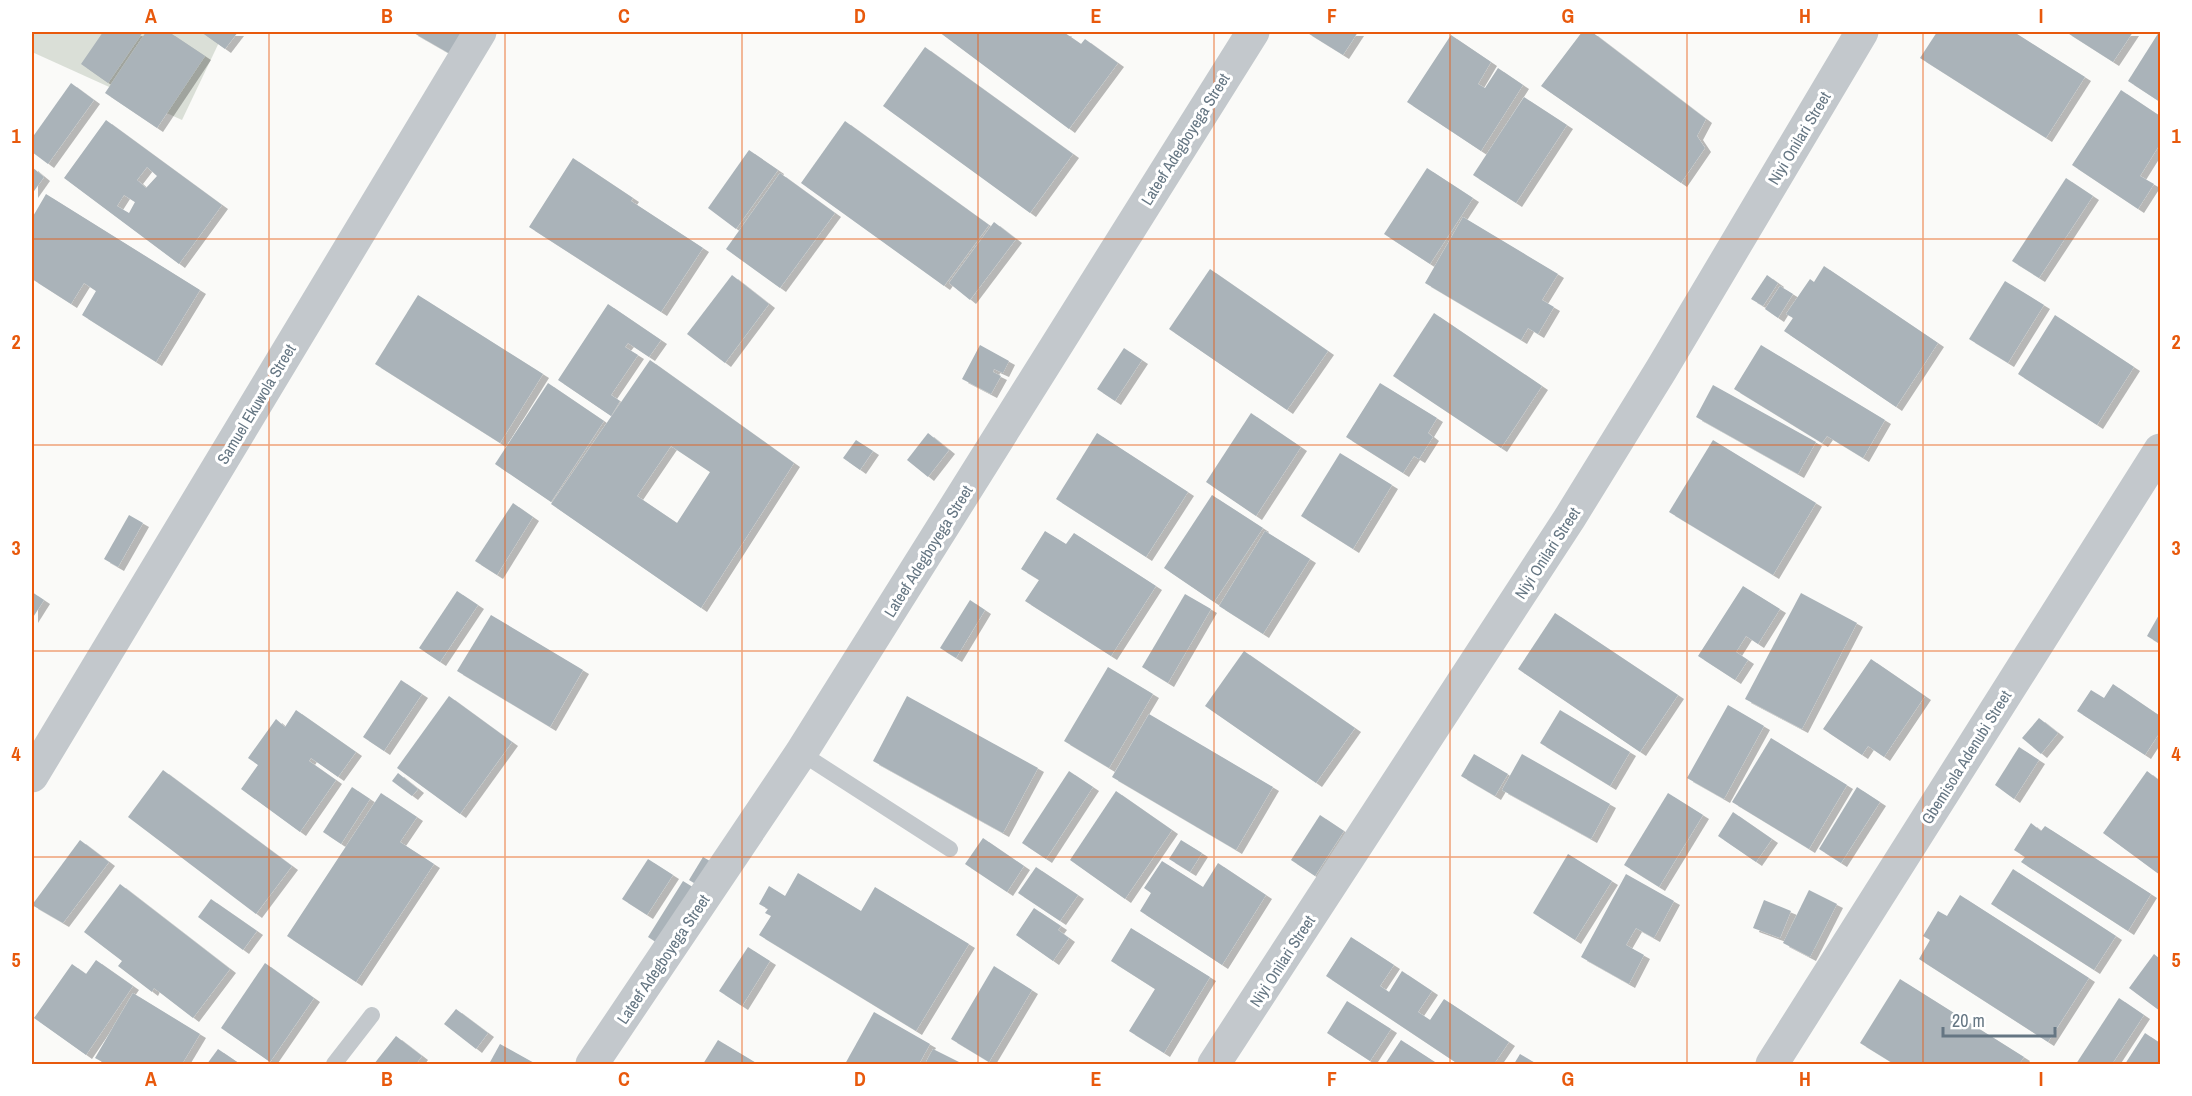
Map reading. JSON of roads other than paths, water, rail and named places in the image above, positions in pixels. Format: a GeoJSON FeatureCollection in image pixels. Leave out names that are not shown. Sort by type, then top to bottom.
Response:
{"type":"FeatureCollection","features":[{"type":"Feature","properties":{"kind":"street","name":"Samuel Ekuwola Street"},"geometry":{"type":"LineString","coordinates":[[32,776],[480,32]]}},
{"type":"Feature","properties":{"kind":"street","name":"Lateef Adegboyega Street"},"geometry":{"type":"LineString","coordinates":[[592,1065],[801,753],[1253,32]]}},
{"type":"Feature","properties":{"kind":"street","name":"Niyi Onilari Street"},"geometry":{"type":"LineString","coordinates":[[1214,1065],[1569,519],[1661,370],[1862,32]]}},
{"type":"Feature","properties":{"kind":"street","name":"Gbemisola Adenubi Street"},"geometry":{"type":"LineString","coordinates":[[1772,1065],[2160,450]]}},
{"type":"Feature","properties":{"kind":"lane"},"geometry":{"type":"LineString","coordinates":[[801,753],[950,849]]}},
{"type":"Feature","properties":{"kind":"lane"},"geometry":{"type":"LineString","coordinates":[[334,1065],[372,1015]]}}]}
